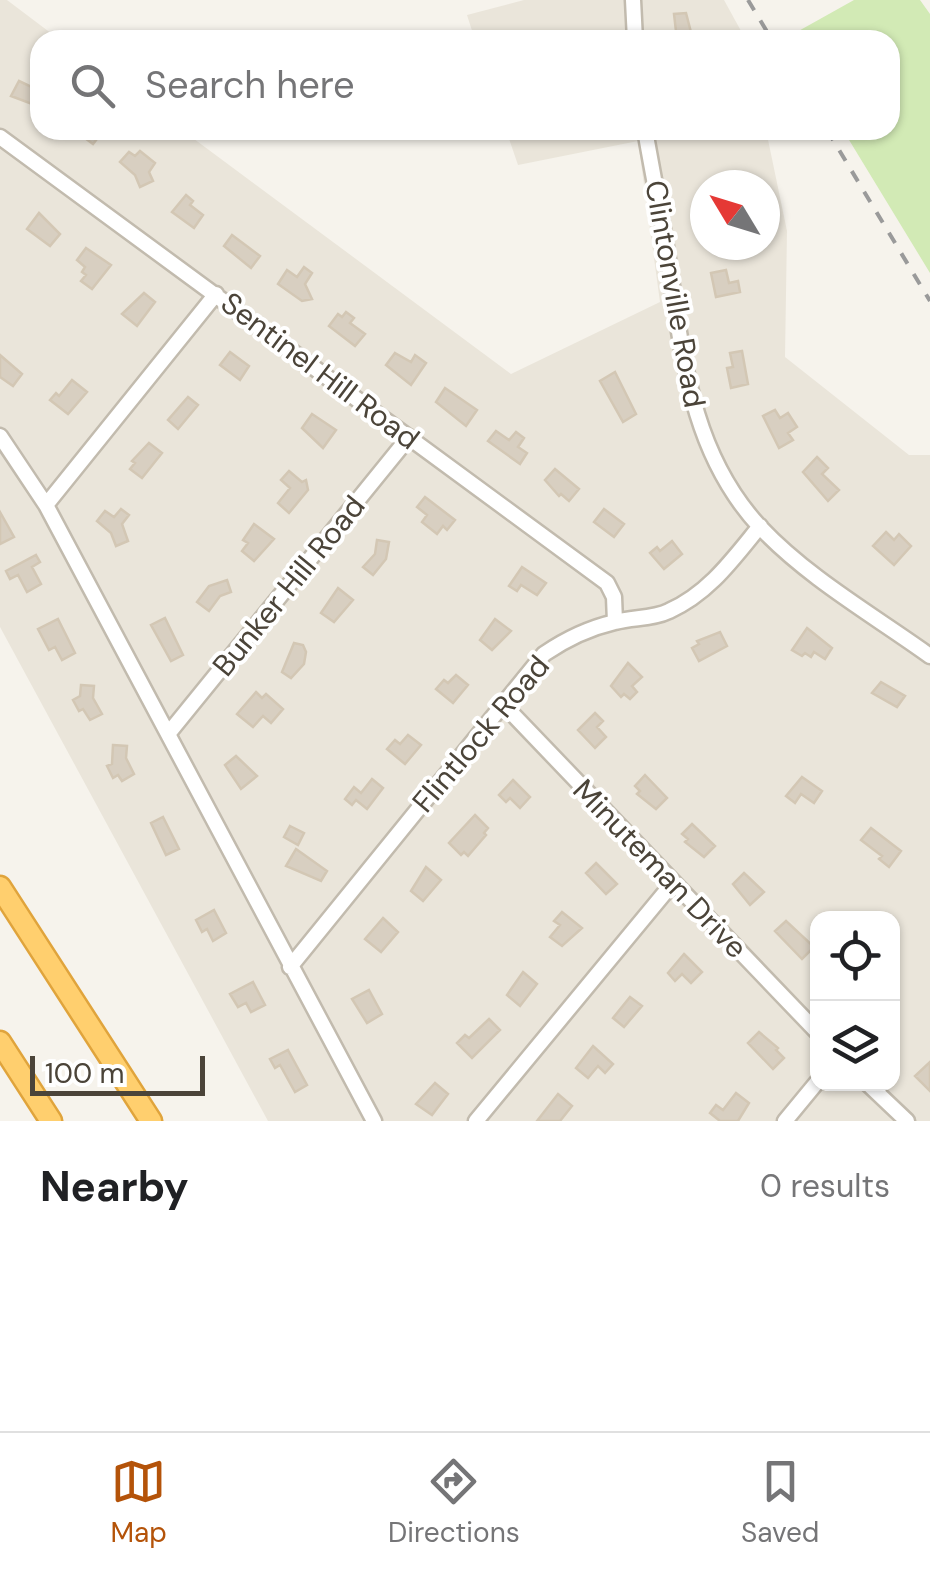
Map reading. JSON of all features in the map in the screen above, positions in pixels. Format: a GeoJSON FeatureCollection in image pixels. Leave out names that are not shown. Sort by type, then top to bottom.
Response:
{"type":"FeatureCollection","features":[{"type":"Feature","properties":{"kind":"highway"},"geometry":{"type":"LineString","coordinates":[[0,888],[151,1121]]}},
{"type":"Feature","properties":{"kind":"highway"},"geometry":{"type":"LineString","coordinates":[[0,1042],[51,1121]]}},
{"type":"Feature","properties":{"kind":"street"},"geometry":{"type":"LineString","coordinates":[[633,0],[634,30]]}},
{"type":"Feature","properties":{"kind":"street","name":"Sentinel Hill Road"},"geometry":{"type":"LineString","coordinates":[[0,137],[607,583],[614,597],[615,622]]}},
{"type":"Feature","properties":{"kind":"street","name":"Clintonville Road"},"geometry":{"type":"LineString","coordinates":[[647,140],[693,406],[722,475],[760,526],[813,572],[930,656]]}},
{"type":"Feature","properties":{"kind":"street"},"geometry":{"type":"LineString","coordinates":[[46,505],[216,294]]}},
{"type":"Feature","properties":{"kind":"street"},"geometry":{"type":"LineString","coordinates":[[0,436],[46,505],[374,1121]]}},
{"type":"Feature","properties":{"kind":"street","name":"Bunker Hill Road"},"geometry":{"type":"LineString","coordinates":[[168,734],[409,437]]}},
{"type":"Feature","properties":{"kind":"street","name":"Flintlock Road"},"geometry":{"type":"LineString","coordinates":[[290,968],[544,654],[569,638],[615,622],[665,614],[695,597],[723,572],[760,526]]}},
{"type":"Feature","properties":{"kind":"street","name":"Minuteman Drive"},"geometry":{"type":"LineString","coordinates":[[503,704],[810,1025]]}},
{"type":"Feature","properties":{"kind":"street"},"geometry":{"type":"LineString","coordinates":[[476,1121],[672,884]]}},
{"type":"Feature","properties":{"kind":"street"},"geometry":{"type":"LineString","coordinates":[[785,1121],[810,1091]]}},
{"type":"Feature","properties":{"kind":"street"},"geometry":{"type":"LineString","coordinates":[[875,1091],[907,1121]]}},
{"type":"Feature","properties":{"kind":"shaded area"},"geometry":{"type":"Polygon","coordinates":[[[0,0],[7,0],[47,30],[30,30],[30,140],[195,140],[511,374],[660,302],[638,141],[518,165],[509,140],[768,140],[774,170],[690,170],[690,260],[780,260],[780,197],[787,231],[785,357],[909,455],[930,455],[930,1121],[268,1121],[0,627],[0,0]]]}},
{"type":"Feature","properties":{"kind":"shaded area"},"geometry":{"type":"Polygon","coordinates":[[[524,0],[724,0],[740,30],[472,30],[467,15],[524,0]]]}},
{"type":"Feature","properties":{"kind":"green space"},"geometry":{"type":"Polygon","coordinates":[[[854,0],[920,0],[930,14],[930,273],[849,140],[900,140],[900,30],[800,30],[854,0]]]}},
{"type":"Feature","properties":{"kind":"building"},"geometry":{"type":"Polygon","coordinates":[[[686,13],[690,30],[676,30],[674,14],[686,13]]]}},
{"type":"Feature","properties":{"kind":"building"},"geometry":{"type":"Polygon","coordinates":[[[19,81],[30,86],[30,103],[11,96],[19,81]]]}},
{"type":"Feature","properties":{"kind":"building"},"geometry":{"type":"Polygon","coordinates":[[[140,151],[155,163],[149,172],[153,181],[140,187],[135,175],[120,162],[129,152],[135,156],[140,151]]]}},
{"type":"Feature","properties":{"kind":"building"},"geometry":{"type":"Polygon","coordinates":[[[186,195],[193,201],[190,205],[203,215],[194,228],[172,212],[186,195]]]}},
{"type":"Feature","properties":{"kind":"building"},"geometry":{"type":"Polygon","coordinates":[[[39,213],[60,234],[50,246],[27,229],[39,213]]]}},
{"type":"Feature","properties":{"kind":"building"},"geometry":{"type":"Polygon","coordinates":[[[232,235],[260,256],[251,268],[224,246],[232,235]]]}},
{"type":"Feature","properties":{"kind":"building"},"geometry":{"type":"Polygon","coordinates":[[[86,248],[111,265],[92,289],[81,281],[86,275],[82,272],[85,267],[77,260],[86,248]]]}},
{"type":"Feature","properties":{"kind":"building"},"geometry":{"type":"Polygon","coordinates":[[[304,267],[312,273],[305,284],[312,299],[302,301],[278,284],[287,270],[297,277],[304,267]]]}},
{"type":"Feature","properties":{"kind":"building"},"geometry":{"type":"Polygon","coordinates":[[[726,270],[729,283],[738,281],[740,292],[716,297],[711,273],[726,270]]]}},
{"type":"Feature","properties":{"kind":"building"},"geometry":{"type":"Polygon","coordinates":[[[144,293],[155,302],[137,326],[122,314],[144,293]]]}},
{"type":"Feature","properties":{"kind":"building"},"geometry":{"type":"Polygon","coordinates":[[[346,312],[354,318],[350,323],[365,334],[355,346],[329,326],[338,314],[342,317],[346,312]]]}},
{"type":"Feature","properties":{"kind":"building"},"geometry":{"type":"Polygon","coordinates":[[[742,351],[748,384],[731,388],[727,368],[733,367],[730,353],[742,351]]]}},
{"type":"Feature","properties":{"kind":"building"},"geometry":{"type":"Polygon","coordinates":[[[230,352],[249,366],[240,380],[220,365],[230,352]]]}},
{"type":"Feature","properties":{"kind":"building"},"geometry":{"type":"Polygon","coordinates":[[[395,353],[411,362],[415,355],[426,363],[411,385],[386,365],[395,353]]]}},
{"type":"Feature","properties":{"kind":"building"},"geometry":{"type":"Polygon","coordinates":[[[0,355],[22,374],[13,386],[0,377],[0,355]]]}},
{"type":"Feature","properties":{"kind":"building"},"geometry":{"type":"Polygon","coordinates":[[[615,372],[636,414],[623,422],[600,381],[615,372]]]}},
{"type":"Feature","properties":{"kind":"building"},"geometry":{"type":"Polygon","coordinates":[[[72,380],[87,392],[68,414],[50,400],[56,393],[59,396],[72,380]]]}},
{"type":"Feature","properties":{"kind":"building"},"geometry":{"type":"Polygon","coordinates":[[[445,388],[477,410],[466,426],[436,402],[445,388]]]}},
{"type":"Feature","properties":{"kind":"building"},"geometry":{"type":"Polygon","coordinates":[[[188,397],[198,405],[178,429],[168,420],[188,397]]]}},
{"type":"Feature","properties":{"kind":"building"},"geometry":{"type":"Polygon","coordinates":[[[775,410],[780,418],[788,413],[797,427],[788,433],[793,440],[779,448],[763,416],[775,410]]]}},
{"type":"Feature","properties":{"kind":"building"},"geometry":{"type":"Polygon","coordinates":[[[312,414],[336,430],[323,448],[302,428],[312,414]]]}},
{"type":"Feature","properties":{"kind":"building"},"geometry":{"type":"Polygon","coordinates":[[[496,431],[509,440],[516,432],[524,438],[518,447],[527,453],[520,464],[488,441],[496,431]]]}},
{"type":"Feature","properties":{"kind":"building"},"geometry":{"type":"Polygon","coordinates":[[[149,443],[162,453],[142,478],[130,469],[135,463],[132,461],[149,443]]]}},
{"type":"Feature","properties":{"kind":"building"},"geometry":{"type":"Polygon","coordinates":[[[817,457],[828,468],[822,474],[839,490],[828,501],[803,472],[817,457]]]}},
{"type":"Feature","properties":{"kind":"building"},"geometry":{"type":"Polygon","coordinates":[[[555,469],[579,489],[569,501],[545,480],[555,469]]]}},
{"type":"Feature","properties":{"kind":"building"},"geometry":{"type":"Polygon","coordinates":[[[289,471],[302,482],[306,480],[308,490],[289,513],[278,503],[290,488],[281,480],[289,471]]]}},
{"type":"Feature","properties":{"kind":"building"},"geometry":{"type":"Polygon","coordinates":[[[425,497],[455,520],[447,530],[443,526],[437,534],[422,522],[427,515],[417,507],[425,497]]]}},
{"type":"Feature","properties":{"kind":"building"},"geometry":{"type":"Polygon","coordinates":[[[121,509],[129,515],[122,524],[128,541],[116,546],[111,533],[97,521],[105,511],[114,517],[121,509]]]}},
{"type":"Feature","properties":{"kind":"building"},"geometry":{"type":"Polygon","coordinates":[[[604,509],[624,524],[614,537],[594,522],[604,509]]]}},
{"type":"Feature","properties":{"kind":"building"},"geometry":{"type":"Polygon","coordinates":[[[0,512],[14,537],[0,544],[0,512]]]}},
{"type":"Feature","properties":{"kind":"building"},"geometry":{"type":"Polygon","coordinates":[[[254,524],[274,539],[254,561],[242,551],[248,543],[243,540],[254,524]]]}},
{"type":"Feature","properties":{"kind":"building"},"geometry":{"type":"Polygon","coordinates":[[[886,532],[894,540],[899,534],[911,546],[894,565],[873,546],[886,532]]]}},
{"type":"Feature","properties":{"kind":"building"},"geometry":{"type":"Polygon","coordinates":[[[377,540],[389,542],[386,559],[373,575],[363,567],[375,554],[377,540]]]}},
{"type":"Feature","properties":{"kind":"building"},"geometry":{"type":"Polygon","coordinates":[[[672,541],[682,554],[664,569],[650,553],[657,547],[660,551],[672,541]]]}},
{"type":"Feature","properties":{"kind":"building"},"geometry":{"type":"Polygon","coordinates":[[[36,555],[40,562],[32,567],[41,584],[27,592],[18,575],[10,579],[6,571],[36,555]]]}},
{"type":"Feature","properties":{"kind":"building"},"geometry":{"type":"Polygon","coordinates":[[[522,567],[546,583],[537,595],[521,585],[517,591],[509,586],[522,567]]]}},
{"type":"Feature","properties":{"kind":"building"},"geometry":{"type":"Polygon","coordinates":[[[227,580],[231,592],[220,596],[209,611],[197,602],[209,586],[227,580]]]}},
{"type":"Feature","properties":{"kind":"building"},"geometry":{"type":"Polygon","coordinates":[[[338,588],[353,600],[334,622],[321,613],[338,588]]]}},
{"type":"Feature","properties":{"kind":"building"},"geometry":{"type":"Polygon","coordinates":[[[165,618],[183,655],[171,661],[151,625],[165,618]]]}},
{"type":"Feature","properties":{"kind":"building"},"geometry":{"type":"Polygon","coordinates":[[[58,619],[75,653],[62,660],[55,647],[49,650],[38,629],[58,619]]]}},
{"type":"Feature","properties":{"kind":"building"},"geometry":{"type":"Polygon","coordinates":[[[495,619],[511,631],[492,650],[480,640],[495,619]]]}},
{"type":"Feature","properties":{"kind":"building"},"geometry":{"type":"Polygon","coordinates":[[[807,628],[832,648],[825,659],[814,652],[811,657],[792,650],[807,628]]]}},
{"type":"Feature","properties":{"kind":"building"},"geometry":{"type":"Polygon","coordinates":[[[720,632],[727,646],[699,661],[692,648],[699,644],[697,641],[720,632]]]}},
{"type":"Feature","properties":{"kind":"building"},"geometry":{"type":"Polygon","coordinates":[[[294,643],[303,645],[306,652],[304,664],[291,678],[282,672],[294,643]]]}},
{"type":"Feature","properties":{"kind":"building"},"geometry":{"type":"Polygon","coordinates":[[[628,663],[642,677],[632,686],[637,692],[630,699],[624,694],[621,697],[611,686],[628,663]]]}},
{"type":"Feature","properties":{"kind":"building"},"geometry":{"type":"Polygon","coordinates":[[[456,675],[468,685],[453,703],[436,689],[456,675]]]}},
{"type":"Feature","properties":{"kind":"building"},"geometry":{"type":"Polygon","coordinates":[[[881,682],[905,696],[897,707],[872,693],[881,682]]]}},
{"type":"Feature","properties":{"kind":"building"},"geometry":{"type":"Polygon","coordinates":[[[81,685],[94,686],[93,698],[102,714],[90,720],[73,700],[80,696],[81,685]]]}},
{"type":"Feature","properties":{"kind":"building"},"geometry":{"type":"Polygon","coordinates":[[[256,692],[262,698],[266,694],[283,709],[271,723],[263,716],[253,727],[237,714],[256,692]]]}},
{"type":"Feature","properties":{"kind":"building"},"geometry":{"type":"Polygon","coordinates":[[[595,713],[603,721],[597,727],[606,737],[595,748],[578,730],[595,713]]]}},
{"type":"Feature","properties":{"kind":"building"},"geometry":{"type":"Polygon","coordinates":[[[408,735],[421,745],[405,764],[387,749],[395,740],[400,744],[408,735]]]}},
{"type":"Feature","properties":{"kind":"building"},"geometry":{"type":"Polygon","coordinates":[[[113,745],[127,746],[126,758],[134,774],[122,781],[118,775],[113,778],[107,766],[112,764],[113,745]]]}},
{"type":"Feature","properties":{"kind":"building"},"geometry":{"type":"Polygon","coordinates":[[[236,756],[257,776],[241,789],[225,765],[236,756]]]}},
{"type":"Feature","properties":{"kind":"building"},"geometry":{"type":"Polygon","coordinates":[[[645,775],[667,798],[656,809],[637,794],[640,791],[635,786],[645,775]]]}},
{"type":"Feature","properties":{"kind":"building"},"geometry":{"type":"Polygon","coordinates":[[[802,777],[822,791],[814,803],[801,794],[795,803],[786,796],[802,777]]]}},
{"type":"Feature","properties":{"kind":"building"},"geometry":{"type":"Polygon","coordinates":[[[372,779],[383,788],[367,809],[356,800],[352,805],[345,799],[354,787],[361,793],[372,779]]]}},
{"type":"Feature","properties":{"kind":"building"},"geometry":{"type":"Polygon","coordinates":[[[513,780],[530,797],[520,808],[510,798],[506,802],[499,795],[513,780]]]}},
{"type":"Feature","properties":{"kind":"building"},"geometry":{"type":"Polygon","coordinates":[[[475,815],[488,828],[486,835],[468,856],[464,852],[461,855],[449,843],[475,815]]]}},
{"type":"Feature","properties":{"kind":"building"},"geometry":{"type":"Polygon","coordinates":[[[163,817],[179,849],[166,855],[151,823],[163,817]]]}},
{"type":"Feature","properties":{"kind":"building"},"geometry":{"type":"Polygon","coordinates":[[[692,824],[715,846],[704,857],[685,842],[688,839],[682,834],[692,824]]]}},
{"type":"Feature","properties":{"kind":"building"},"geometry":{"type":"Polygon","coordinates":[[[290,826],[304,833],[298,845],[284,837],[290,826]]]}},
{"type":"Feature","properties":{"kind":"building"},"geometry":{"type":"Polygon","coordinates":[[[871,828],[901,851],[889,867],[879,859],[882,856],[861,840],[871,828]]]}},
{"type":"Feature","properties":{"kind":"building"},"geometry":{"type":"Polygon","coordinates":[[[296,849],[327,871],[321,881],[286,866],[296,849]]]}},
{"type":"Feature","properties":{"kind":"building"},"geometry":{"type":"Polygon","coordinates":[[[596,863],[617,884],[606,894],[586,873],[596,863]]]}},
{"type":"Feature","properties":{"kind":"building"},"geometry":{"type":"Polygon","coordinates":[[[426,867],[441,880],[423,901],[411,891],[426,867]]]}},
{"type":"Feature","properties":{"kind":"building"},"geometry":{"type":"Polygon","coordinates":[[[744,873],[764,892],[750,905],[733,884],[744,873]]]}},
{"type":"Feature","properties":{"kind":"building"},"geometry":{"type":"Polygon","coordinates":[[[214,910],[226,933],[213,941],[196,920],[214,910]]]}},
{"type":"Feature","properties":{"kind":"building"},"geometry":{"type":"Polygon","coordinates":[[[562,912],[582,928],[562,946],[550,937],[560,925],[554,921],[562,912]]]}},
{"type":"Feature","properties":{"kind":"building"},"geometry":{"type":"Polygon","coordinates":[[[383,918],[398,932],[381,952],[365,939],[383,918]]]}},
{"type":"Feature","properties":{"kind":"building"},"geometry":{"type":"Polygon","coordinates":[[[786,921],[810,943],[810,951],[802,959],[775,931],[786,921]]]}},
{"type":"Feature","properties":{"kind":"building"},"geometry":{"type":"Polygon","coordinates":[[[684,954],[702,972],[691,983],[682,974],[675,981],[668,973],[684,954]]]}},
{"type":"Feature","properties":{"kind":"building"},"geometry":{"type":"Polygon","coordinates":[[[523,972],[537,984],[520,1006],[507,995],[523,972]]]}},
{"type":"Feature","properties":{"kind":"building"},"geometry":{"type":"Polygon","coordinates":[[[253,982],[265,1005],[251,1012],[246,1003],[238,1007],[230,994],[253,982]]]}},
{"type":"Feature","properties":{"kind":"building"},"geometry":{"type":"Polygon","coordinates":[[[369,990],[382,1014],[367,1023],[352,999],[369,990]]]}},
{"type":"Feature","properties":{"kind":"building"},"geometry":{"type":"Polygon","coordinates":[[[630,997],[642,1006],[624,1027],[613,1018],[630,997]]]}},
{"type":"Feature","properties":{"kind":"building"},"geometry":{"type":"Polygon","coordinates":[[[489,1019],[500,1030],[472,1058],[457,1043],[465,1035],[469,1038],[489,1019]]]}},
{"type":"Feature","properties":{"kind":"building"},"geometry":{"type":"Polygon","coordinates":[[[759,1032],[784,1058],[773,1069],[748,1043],[759,1032]]]}},
{"type":"Feature","properties":{"kind":"building"},"geometry":{"type":"Polygon","coordinates":[[[593,1046],[613,1064],[605,1073],[598,1066],[588,1078],[576,1068],[593,1046]]]}},
{"type":"Feature","properties":{"kind":"building"},"geometry":{"type":"Polygon","coordinates":[[[288,1050],[307,1085],[295,1092],[280,1065],[275,1068],[270,1059],[288,1050]]]}},
{"type":"Feature","properties":{"kind":"building"},"geometry":{"type":"Polygon","coordinates":[[[930,1062],[930,1091],[915,1076],[930,1062]]]}},
{"type":"Feature","properties":{"kind":"building"},"geometry":{"type":"Polygon","coordinates":[[[435,1083],[448,1094],[432,1115],[416,1104],[435,1083]]]}},
{"type":"Feature","properties":{"kind":"building"},"geometry":{"type":"Polygon","coordinates":[[[736,1093],[749,1103],[738,1121],[720,1121],[710,1113],[716,1105],[723,1110],[736,1093]]]}},
{"type":"Feature","properties":{"kind":"building"},"geometry":{"type":"Polygon","coordinates":[[[558,1094],[572,1106],[560,1121],[537,1121],[558,1094]]]}},
{"type":"Feature","properties":{"kind":"railway"},"geometry":{"type":"LineString","coordinates":[[748,0],[766,30]]}},
{"type":"Feature","properties":{"kind":"railway"},"geometry":{"type":"LineString","coordinates":[[833,140],[930,301]]}}]}
